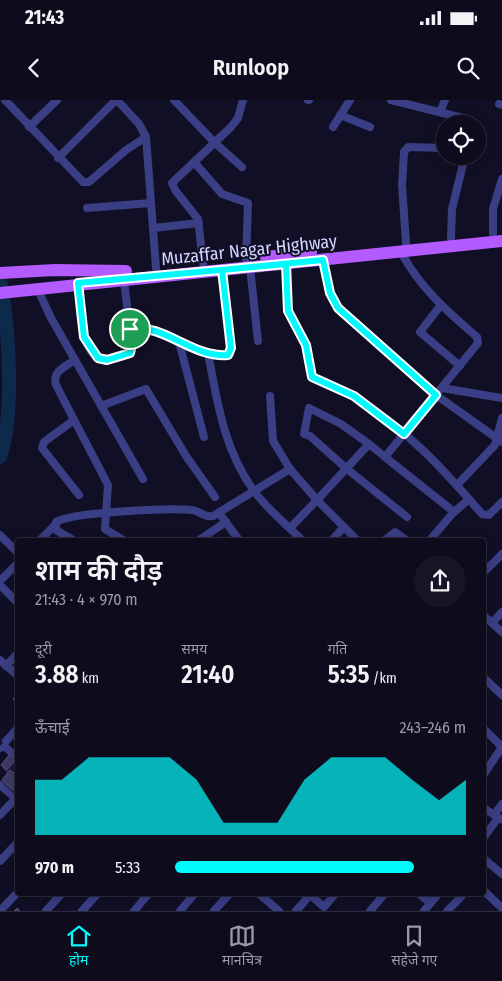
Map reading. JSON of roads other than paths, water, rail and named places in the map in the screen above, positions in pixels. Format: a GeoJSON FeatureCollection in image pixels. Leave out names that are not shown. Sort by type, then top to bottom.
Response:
{"type":"FeatureCollection","features":[{"type":"Feature","properties":{"kind":"main road","name":"Muzaffar Nagar Highway"},"geometry":{"type":"LineString","coordinates":[[0,273],[37,271],[114,272],[203,264],[248,263],[499,235]]}},
{"type":"Feature","properties":{"kind":"main road","name":"Muzaffar Nagar Highway"},"geometry":{"type":"LineString","coordinates":[[286,259],[323,260],[451,238],[499,235]]}},
{"type":"Feature","properties":{"kind":"main road","name":"Muzaffar Nagar Highway"},"geometry":{"type":"LineString","coordinates":[[0,293],[78,283],[222,270],[248,263]]}},
{"type":"Feature","properties":{"kind":"street"},"geometry":{"type":"LineString","coordinates":[[5,100],[80,181],[86,183],[126,150],[146,137]]}},
{"type":"Feature","properties":{"kind":"street"},"geometry":{"type":"LineString","coordinates":[[29,127],[57,100]]}},
{"type":"Feature","properties":{"kind":"street"},"geometry":{"type":"LineString","coordinates":[[58,158],[117,100],[139,124],[146,137],[156,268]]}},
{"type":"Feature","properties":{"kind":"street"},"geometry":{"type":"LineString","coordinates":[[174,100],[215,143],[242,167]]}},
{"type":"Feature","properties":{"kind":"street"},"geometry":{"type":"LineString","coordinates":[[203,264],[199,223],[172,187],[174,180],[215,143],[238,118],[243,100]]}},
{"type":"Feature","properties":{"kind":"street"},"geometry":{"type":"LineString","coordinates":[[333,127],[350,100]]}},
{"type":"Feature","properties":{"kind":"street"},"geometry":{"type":"LineString","coordinates":[[390,100],[451,115]]}},
{"type":"Feature","properties":{"kind":"street"},"geometry":{"type":"LineString","coordinates":[[440,112],[445,100]]}},
{"type":"Feature","properties":{"kind":"street"},"geometry":{"type":"LineString","coordinates":[[340,115],[370,127]]}},
{"type":"Feature","properties":{"kind":"street"},"geometry":{"type":"LineString","coordinates":[[385,457],[460,366],[475,347],[478,340],[440,306],[420,284],[404,247],[402,185],[404,152],[408,148],[436,148]]}},
{"type":"Feature","properties":{"kind":"street"},"geometry":{"type":"LineString","coordinates":[[194,162],[222,194],[248,203],[248,263],[258,340]]}},
{"type":"Feature","properties":{"kind":"street"},"geometry":{"type":"LineString","coordinates":[[451,238],[452,208],[463,165]]}},
{"type":"Feature","properties":{"kind":"street"},"geometry":{"type":"LineString","coordinates":[[499,235],[493,208],[502,179]]}},
{"type":"Feature","properties":{"kind":"street"},"geometry":{"type":"LineString","coordinates":[[87,208],[151,203]]}},
{"type":"Feature","properties":{"kind":"street"},"geometry":{"type":"LineString","coordinates":[[153,228],[199,223]]}},
{"type":"Feature","properties":{"kind":"street"},"geometry":{"type":"LineString","coordinates":[[286,259],[288,311],[306,345],[312,377],[354,396],[404,434],[433,458],[482,514],[486,516],[502,502]]}},
{"type":"Feature","properties":{"kind":"street"},"geometry":{"type":"LineString","coordinates":[[323,260],[330,293],[338,308],[436,395],[500,440]]}},
{"type":"Feature","properties":{"kind":"street"},"geometry":{"type":"LineString","coordinates":[[130,329],[148,329],[208,353],[224,355],[231,351],[222,270]]}},
{"type":"Feature","properties":{"kind":"street"},"geometry":{"type":"LineString","coordinates":[[78,283],[84,337],[98,358],[107,360],[130,353],[132,345],[124,280]]}},
{"type":"Feature","properties":{"kind":"street"},"geometry":{"type":"LineString","coordinates":[[35,289],[144,479]]}},
{"type":"Feature","properties":{"kind":"street"},"geometry":{"type":"LineString","coordinates":[[440,306],[420,332],[460,366]]}},
{"type":"Feature","properties":{"kind":"street"},"geometry":{"type":"LineString","coordinates":[[179,342],[204,437]]}},
{"type":"Feature","properties":{"kind":"street"},"geometry":{"type":"LineString","coordinates":[[208,353],[225,434],[254,491],[300,538]]}},
{"type":"Feature","properties":{"kind":"street"},"geometry":{"type":"LineString","coordinates":[[75,360],[58,370],[54,380],[108,486],[106,529],[121,538]]}},
{"type":"Feature","properties":{"kind":"street"},"geometry":{"type":"LineString","coordinates":[[442,388],[502,398]]}},
{"type":"Feature","properties":{"kind":"street"},"geometry":{"type":"LineString","coordinates":[[101,406],[146,389],[186,456],[215,497]]}},
{"type":"Feature","properties":{"kind":"street"},"geometry":{"type":"LineString","coordinates":[[270,396],[273,441],[290,469],[317,500],[355,538]]}},
{"type":"Feature","properties":{"kind":"street"},"geometry":{"type":"LineString","coordinates":[[407,518],[346,469],[317,442],[304,434],[309,408],[342,424],[454,512]]}},
{"type":"Feature","properties":{"kind":"street"},"geometry":{"type":"LineString","coordinates":[[457,485],[500,440],[502,418]]}},
{"type":"Feature","properties":{"kind":"street"},"geometry":{"type":"LineString","coordinates":[[74,420],[44,442],[42,448],[79,496]]}},
{"type":"Feature","properties":{"kind":"street"},"geometry":{"type":"LineString","coordinates":[[290,528],[369,444]]}},
{"type":"Feature","properties":{"kind":"street"},"geometry":{"type":"LineString","coordinates":[[42,538],[64,518],[108,513],[191,510],[208,518],[290,469]]}},
{"type":"Feature","properties":{"kind":"street"},"geometry":{"type":"LineString","coordinates":[[432,538],[454,512],[469,500]]}},
{"type":"Feature","properties":{"kind":"street"},"geometry":{"type":"LineString","coordinates":[[219,513],[238,538]]}},
{"type":"Feature","properties":{"kind":"street"},"geometry":{"type":"LineString","coordinates":[[202,538],[226,522]]}},
{"type":"Feature","properties":{"kind":"street"},"geometry":{"type":"LineString","coordinates":[[55,525],[54,528],[58,533],[69,538]]}},
{"type":"Feature","properties":{"kind":"street"},"geometry":{"type":"LineString","coordinates":[[334,538],[344,527]]}},
{"type":"Feature","properties":{"kind":"street"},"geometry":{"type":"LineString","coordinates":[[388,538],[395,532],[403,538]]}},
{"type":"Feature","properties":{"kind":"street"},"geometry":{"type":"LineString","coordinates":[[0,535],[15,550]]}},
{"type":"Feature","properties":{"kind":"street"},"geometry":{"type":"LineString","coordinates":[[486,570],[502,554]]}},
{"type":"Feature","properties":{"kind":"street"},"geometry":{"type":"LineString","coordinates":[[15,566],[0,583],[15,600]]}},
{"type":"Feature","properties":{"kind":"street"},"geometry":{"type":"LineString","coordinates":[[492,623],[502,612]]}},
{"type":"Feature","properties":{"kind":"street"},"geometry":{"type":"LineString","coordinates":[[486,618],[502,632]]}},
{"type":"Feature","properties":{"kind":"street"},"geometry":{"type":"LineString","coordinates":[[15,655],[3,663],[15,673]]}},
{"type":"Feature","properties":{"kind":"street"},"geometry":{"type":"LineString","coordinates":[[486,680],[502,695]]}},
{"type":"Feature","properties":{"kind":"street"},"geometry":{"type":"LineString","coordinates":[[15,731],[1,746],[15,756]]}},
{"type":"Feature","properties":{"kind":"street"},"geometry":{"type":"LineString","coordinates":[[486,731],[502,747],[486,769]]}},
{"type":"Feature","properties":{"kind":"street"},"geometry":{"type":"LineString","coordinates":[[0,784],[15,796]]}},
{"type":"Feature","properties":{"kind":"street"},"geometry":{"type":"LineString","coordinates":[[0,815],[15,800]]}},
{"type":"Feature","properties":{"kind":"street"},"geometry":{"type":"LineString","coordinates":[[486,834],[498,818],[502,804]]}},
{"type":"Feature","properties":{"kind":"street"},"geometry":{"type":"LineString","coordinates":[[486,809],[498,818]]}},
{"type":"Feature","properties":{"kind":"street"},"geometry":{"type":"LineString","coordinates":[[0,862],[15,845]]}},
{"type":"Feature","properties":{"kind":"street"},"geometry":{"type":"LineString","coordinates":[[486,861],[502,874]]}},
{"type":"Feature","properties":{"kind":"street"},"geometry":{"type":"LineString","coordinates":[[486,893],[502,907],[498,911]]}},
{"type":"Feature","properties":{"kind":"street"},"geometry":{"type":"LineString","coordinates":[[0,911],[15,895]]}},
{"type":"Feature","properties":{"kind":"street"},"geometry":{"type":"LineString","coordinates":[[46,911],[59,896]]}},
{"type":"Feature","properties":{"kind":"street"},"geometry":{"type":"LineString","coordinates":[[82,911],[95,896]]}},
{"type":"Feature","properties":{"kind":"street"},"geometry":{"type":"LineString","coordinates":[[134,911],[147,896]]}},
{"type":"Feature","properties":{"kind":"street"},"geometry":{"type":"LineString","coordinates":[[180,911],[193,896]]}},
{"type":"Feature","properties":{"kind":"street"},"geometry":{"type":"LineString","coordinates":[[226,911],[217,908],[228,896]]}},
{"type":"Feature","properties":{"kind":"street"},"geometry":{"type":"LineString","coordinates":[[262,896],[279,911]]}},
{"type":"Feature","properties":{"kind":"street"},"geometry":{"type":"LineString","coordinates":[[296,911],[307,896]]}},
{"type":"Feature","properties":{"kind":"street"},"geometry":{"type":"LineString","coordinates":[[311,896],[324,907],[333,896]]}},
{"type":"Feature","properties":{"kind":"street"},"geometry":{"type":"LineString","coordinates":[[370,911],[383,896]]}},
{"type":"Feature","properties":{"kind":"street"},"geometry":{"type":"LineString","coordinates":[[421,896],[430,904]]}},
{"type":"Feature","properties":{"kind":"street"},"geometry":{"type":"LineString","coordinates":[[424,911],[437,896]]}},
{"type":"Feature","properties":{"kind":"street"},"geometry":{"type":"LineString","coordinates":[[447,911],[461,897]]}},
{"type":"Feature","properties":{"kind":"waterway"},"geometry":{"type":"LineString","coordinates":[[0,280],[6,321],[9,369],[8,418],[0,457]]}}]}
